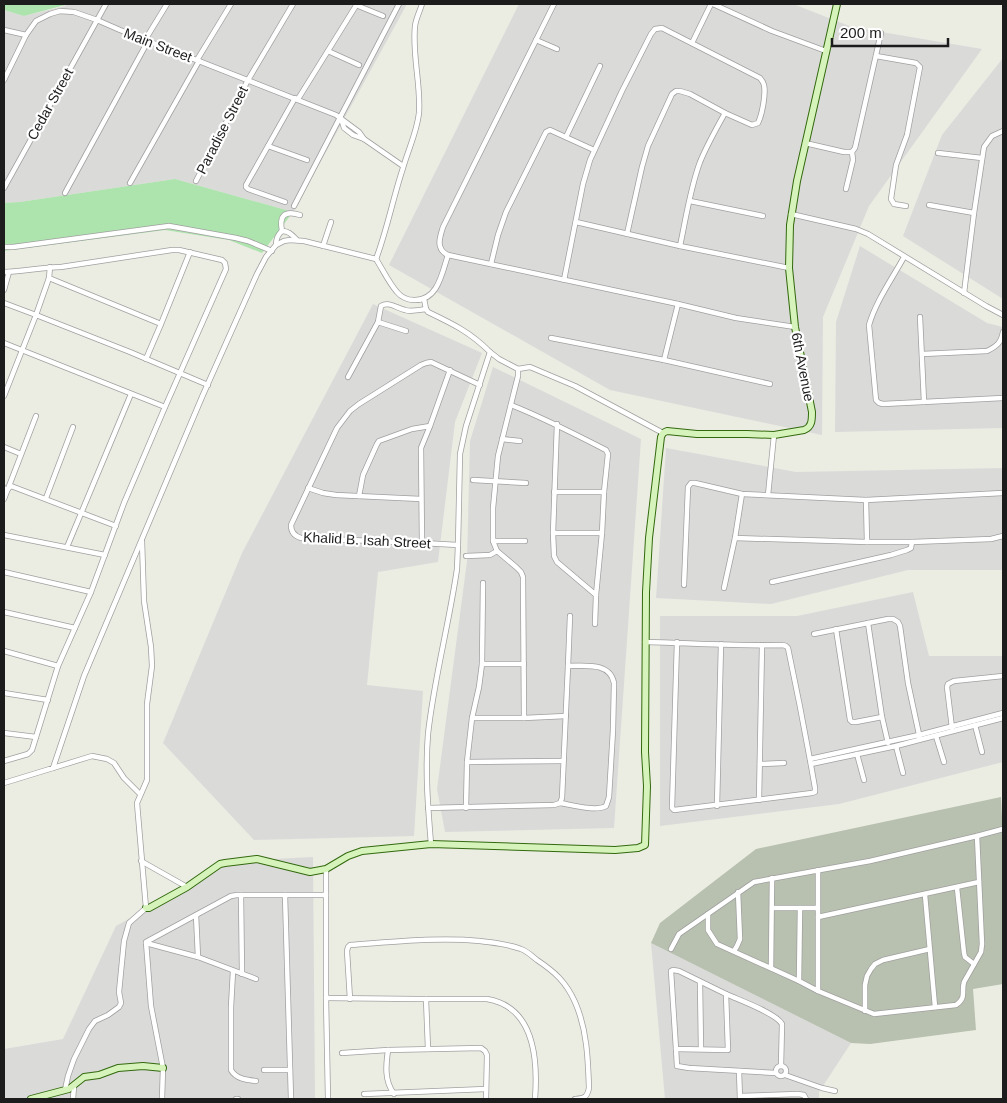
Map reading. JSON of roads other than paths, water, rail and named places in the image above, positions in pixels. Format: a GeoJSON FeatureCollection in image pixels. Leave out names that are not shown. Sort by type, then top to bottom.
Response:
{"type":"FeatureCollection","features":[{"type":"Feature","properties":{"kind":"street","name":"Cedar Street"},"geometry":{"type":"LineString","coordinates":[[4,188],[106,4]]}},
{"type":"Feature","properties":{"kind":"street"},"geometry":{"type":"LineString","coordinates":[[65,193],[167,4]]}},
{"type":"Feature","properties":{"kind":"street"},"geometry":{"type":"LineString","coordinates":[[130,183],[231,4]]}},
{"type":"Feature","properties":{"kind":"street","name":"Paradise Street"},"geometry":{"type":"LineString","coordinates":[[196,181],[248,80],[293,4]]}},
{"type":"Feature","properties":{"kind":"street"},"geometry":{"type":"LineString","coordinates":[[285,202],[248,189],[246,185],[296,99],[356,4],[383,16]]}},
{"type":"Feature","properties":{"kind":"street"},"geometry":{"type":"LineString","coordinates":[[294,206],[399,4]]}},
{"type":"Feature","properties":{"kind":"street"},"geometry":{"type":"LineString","coordinates":[[376,260],[419,114],[415,25],[422,4]]}},
{"type":"Feature","properties":{"kind":"street"},"geometry":{"type":"LineString","coordinates":[[554,4],[443,226],[439,244],[442,251],[448,255],[736,318],[795,328]]}},
{"type":"Feature","properties":{"kind":"street"},"geometry":{"type":"LineString","coordinates":[[692,43],[712,4],[772,31],[826,51]]}},
{"type":"Feature","properties":{"kind":"street","name":"6th Avenue"},"geometry":{"type":"LineString","coordinates":[[518,369],[530,368],[575,386],[663,433],[667,431],[697,434],[774,435],[808,429],[812,420],[795,328],[789,236],[791,214],[805,143],[837,4]]}},
{"type":"Feature","properties":{"kind":"street","name":"Main Street"},"geometry":{"type":"LineString","coordinates":[[4,80],[5,74],[36,21],[60,11],[74,12],[340,118],[344,128],[353,135],[364,139],[403,166]]}},
{"type":"Feature","properties":{"kind":"street"},"geometry":{"type":"LineString","coordinates":[[564,280],[583,184],[590,160],[622,91],[653,31],[662,28],[760,78],[764,87],[763,104],[760,120],[755,125],[749,124],[680,91],[672,94],[648,146],[627,234]]}},
{"type":"Feature","properties":{"kind":"street"},"geometry":{"type":"LineString","coordinates":[[4,30],[26,36]]}},
{"type":"Feature","properties":{"kind":"street"},"geometry":{"type":"LineString","coordinates":[[805,143],[844,152],[852,152],[856,148],[880,33]]}},
{"type":"Feature","properties":{"kind":"street"},"geometry":{"type":"LineString","coordinates":[[536,40],[558,49]]}},
{"type":"Feature","properties":{"kind":"street"},"geometry":{"type":"LineString","coordinates":[[328,51],[359,64]]}},
{"type":"Feature","properties":{"kind":"street"},"geometry":{"type":"LineString","coordinates":[[876,56],[916,63],[920,67],[908,135],[896,166],[891,199],[894,204],[906,206]]}},
{"type":"Feature","properties":{"kind":"street"},"geometry":{"type":"LineString","coordinates":[[566,137],[600,66]]}},
{"type":"Feature","properties":{"kind":"street"},"geometry":{"type":"LineString","coordinates":[[680,246],[699,164],[725,113]]}},
{"type":"Feature","properties":{"kind":"street"},"geometry":{"type":"LineString","coordinates":[[491,264],[506,212],[546,132],[550,130],[594,150]]}},
{"type":"Feature","properties":{"kind":"street"},"geometry":{"type":"LineString","coordinates":[[964,293],[982,158],[986,143],[996,134],[1003,131]]}},
{"type":"Feature","properties":{"kind":"street"},"geometry":{"type":"LineString","coordinates":[[268,146],[307,160]]}},
{"type":"Feature","properties":{"kind":"street"},"geometry":{"type":"LineString","coordinates":[[846,189],[853,160],[852,152]]}},
{"type":"Feature","properties":{"kind":"street"},"geometry":{"type":"LineString","coordinates":[[938,153],[982,158]]}},
{"type":"Feature","properties":{"kind":"street"},"geometry":{"type":"LineString","coordinates":[[690,201],[763,216]]}},
{"type":"Feature","properties":{"kind":"street"},"geometry":{"type":"LineString","coordinates":[[929,205],[974,213]]}},
{"type":"Feature","properties":{"kind":"street"},"geometry":{"type":"LineString","coordinates":[[282,231],[280,221],[284,216],[293,213],[300,215]]}},
{"type":"Feature","properties":{"kind":"street"},"geometry":{"type":"LineString","coordinates":[[791,214],[856,229],[868,234],[1003,315]]}},
{"type":"Feature","properties":{"kind":"street"},"geometry":{"type":"LineString","coordinates":[[323,246],[331,222]]}},
{"type":"Feature","properties":{"kind":"street"},"geometry":{"type":"LineString","coordinates":[[576,222],[680,246],[790,268]]}},
{"type":"Feature","properties":{"kind":"street"},"geometry":{"type":"LineString","coordinates":[[4,247],[14,248],[169,226],[242,240],[272,251]]}},
{"type":"Feature","properties":{"kind":"street"},"geometry":{"type":"LineString","coordinates":[[282,231],[290,233],[296,240]]}},
{"type":"Feature","properties":{"kind":"street"},"geometry":{"type":"LineString","coordinates":[[276,245],[276,238],[282,231]]}},
{"type":"Feature","properties":{"kind":"street"},"geometry":{"type":"LineString","coordinates":[[53,768],[84,676],[208,385],[266,257],[276,245],[284,241],[296,240],[376,260],[399,294],[409,299],[424,300],[432,294],[437,286],[448,255]]}},
{"type":"Feature","properties":{"kind":"street"},"geometry":{"type":"LineString","coordinates":[[4,290],[6,272],[60,267],[172,250],[190,252],[222,260],[225,263],[226,269],[124,503],[91,592],[58,666],[30,752],[4,761]]}},
{"type":"Feature","properties":{"kind":"street"},"geometry":{"type":"LineString","coordinates":[[146,359],[190,252]]}},
{"type":"Feature","properties":{"kind":"street"},"geometry":{"type":"LineString","coordinates":[[904,257],[877,304],[869,325],[876,400],[883,404],[1003,398]]}},
{"type":"Feature","properties":{"kind":"street"},"geometry":{"type":"LineString","coordinates":[[4,396],[36,315],[49,278],[50,267]]}},
{"type":"Feature","properties":{"kind":"street"},"geometry":{"type":"LineString","coordinates":[[49,278],[162,324]]}},
{"type":"Feature","properties":{"kind":"street"},"geometry":{"type":"LineString","coordinates":[[424,300],[428,312],[465,331],[499,359],[518,369],[518,376],[498,456],[493,508],[493,541],[501,556],[516,566],[523,577],[524,718]]}},
{"type":"Feature","properties":{"kind":"street"},"geometry":{"type":"LineString","coordinates":[[4,303],[208,385]]}},
{"type":"Feature","properties":{"kind":"street"},"geometry":{"type":"LineString","coordinates":[[348,377],[378,322],[381,306],[385,304],[405,310],[426,309]]}},
{"type":"Feature","properties":{"kind":"street"},"geometry":{"type":"LineString","coordinates":[[664,360],[678,304]]}},
{"type":"Feature","properties":{"kind":"street"},"geometry":{"type":"LineString","coordinates":[[920,317],[924,402]]}},
{"type":"Feature","properties":{"kind":"street"},"geometry":{"type":"LineString","coordinates":[[378,322],[406,331]]}},
{"type":"Feature","properties":{"kind":"street"},"geometry":{"type":"LineString","coordinates":[[922,354],[988,351],[996,347],[1001,341],[1003,332]]}},
{"type":"Feature","properties":{"kind":"street"},"geometry":{"type":"LineString","coordinates":[[551,338],[664,360],[770,384]]}},
{"type":"Feature","properties":{"kind":"street"},"geometry":{"type":"LineString","coordinates":[[4,343],[165,407]]}},
{"type":"Feature","properties":{"kind":"street"},"geometry":{"type":"LineString","coordinates":[[431,844],[428,808],[428,735],[453,592],[458,545],[460,454],[466,426],[490,352]]}},
{"type":"Feature","properties":{"kind":"street","name":"Khalid B. Isah Street"},"geometry":{"type":"LineString","coordinates":[[458,545],[301,538],[296,537],[291,530],[291,525],[337,428],[350,411],[359,404],[426,363],[431,362],[480,385]]}},
{"type":"Feature","properties":{"kind":"street"},"geometry":{"type":"LineString","coordinates":[[422,543],[420,452],[422,442],[430,426],[450,370]]}},
{"type":"Feature","properties":{"kind":"street"},"geometry":{"type":"LineString","coordinates":[[67,547],[131,394]]}},
{"type":"Feature","properties":{"kind":"street"},"geometry":{"type":"LineString","coordinates":[[511,405],[557,424],[606,450],[608,454],[595,624]]}},
{"type":"Feature","properties":{"kind":"street"},"geometry":{"type":"LineString","coordinates":[[4,499],[5,489],[36,416]]}},
{"type":"Feature","properties":{"kind":"street"},"geometry":{"type":"LineString","coordinates":[[557,424],[553,532],[554,556],[555,560],[596,595]]}},
{"type":"Feature","properties":{"kind":"street"},"geometry":{"type":"LineString","coordinates":[[358,496],[363,475],[379,441],[412,429],[430,426]]}},
{"type":"Feature","properties":{"kind":"street"},"geometry":{"type":"LineString","coordinates":[[46,498],[73,427]]}},
{"type":"Feature","properties":{"kind":"street"},"geometry":{"type":"LineString","coordinates":[[65,1090],[74,1059],[88,1029],[95,1021],[108,1015],[119,1007],[121,1003],[119,992],[124,941],[129,923],[146,908],[187,887],[220,864],[257,859],[308,872],[326,869],[348,856],[362,851],[431,844],[615,850],[638,848],[645,845],[647,786],[645,764],[645,642],[649,538],[663,433]]}},
{"type":"Feature","properties":{"kind":"street"},"geometry":{"type":"LineString","coordinates":[[768,495],[774,435]]}},
{"type":"Feature","properties":{"kind":"street"},"geometry":{"type":"LineString","coordinates":[[502,438],[520,441]]}},
{"type":"Feature","properties":{"kind":"street"},"geometry":{"type":"LineString","coordinates":[[4,447],[20,454]]}},
{"type":"Feature","properties":{"kind":"street"},"geometry":{"type":"LineString","coordinates":[[473,480],[526,483]]}},
{"type":"Feature","properties":{"kind":"street"},"geometry":{"type":"LineString","coordinates":[[684,585],[688,488],[690,483],[742,494],[866,500],[1003,493]]}},
{"type":"Feature","properties":{"kind":"street"},"geometry":{"type":"LineString","coordinates":[[5,489],[12,486],[116,526]]}},
{"type":"Feature","properties":{"kind":"street"},"geometry":{"type":"LineString","coordinates":[[308,488],[336,495],[421,499]]}},
{"type":"Feature","properties":{"kind":"street"},"geometry":{"type":"LineString","coordinates":[[554,492],[604,492]]}},
{"type":"Feature","properties":{"kind":"street"},"geometry":{"type":"LineString","coordinates":[[724,588],[742,494]]}},
{"type":"Feature","properties":{"kind":"street"},"geometry":{"type":"LineString","coordinates":[[866,500],[867,542]]}},
{"type":"Feature","properties":{"kind":"street"},"geometry":{"type":"LineString","coordinates":[[553,532],[602,534]]}},
{"type":"Feature","properties":{"kind":"street"},"geometry":{"type":"LineString","coordinates":[[4,535],[105,554]]}},
{"type":"Feature","properties":{"kind":"street"},"geometry":{"type":"LineString","coordinates":[[735,538],[912,542],[991,539],[1003,536]]}},
{"type":"Feature","properties":{"kind":"street"},"geometry":{"type":"LineString","coordinates":[[142,540],[144,601],[152,666],[147,704],[147,775],[137,803],[146,908]]}},
{"type":"Feature","properties":{"kind":"street"},"geometry":{"type":"LineString","coordinates":[[493,541],[525,541]]}},
{"type":"Feature","properties":{"kind":"street"},"geometry":{"type":"LineString","coordinates":[[772,582],[891,555],[911,548],[912,542]]}},
{"type":"Feature","properties":{"kind":"street"},"geometry":{"type":"LineString","coordinates":[[466,556],[490,555],[497,551]]}},
{"type":"Feature","properties":{"kind":"street"},"geometry":{"type":"LineString","coordinates":[[4,572],[91,592]]}},
{"type":"Feature","properties":{"kind":"street"},"geometry":{"type":"LineString","coordinates":[[466,808],[467,762],[472,718],[482,664],[483,583]]}},
{"type":"Feature","properties":{"kind":"street"},"geometry":{"type":"LineString","coordinates":[[4,612],[75,628]]}},
{"type":"Feature","properties":{"kind":"street"},"geometry":{"type":"LineString","coordinates":[[560,803],[562,798],[570,616]]}},
{"type":"Feature","properties":{"kind":"street"},"geometry":{"type":"LineString","coordinates":[[814,634],[888,619],[898,622],[908,683],[920,737]]}},
{"type":"Feature","properties":{"kind":"street"},"geometry":{"type":"LineString","coordinates":[[868,623],[888,745]]}},
{"type":"Feature","properties":{"kind":"street"},"geometry":{"type":"LineString","coordinates":[[836,629],[850,720],[856,722],[882,717]]}},
{"type":"Feature","properties":{"kind":"street"},"geometry":{"type":"LineString","coordinates":[[645,642],[677,642],[783,645],[786,646],[788,648],[815,788],[813,793],[717,806],[677,810],[672,808],[677,642]]}},
{"type":"Feature","properties":{"kind":"street"},"geometry":{"type":"LineString","coordinates":[[717,806],[721,644]]}},
{"type":"Feature","properties":{"kind":"street"},"geometry":{"type":"LineString","coordinates":[[759,800],[762,645]]}},
{"type":"Feature","properties":{"kind":"street"},"geometry":{"type":"LineString","coordinates":[[4,651],[58,666]]}},
{"type":"Feature","properties":{"kind":"street"},"geometry":{"type":"LineString","coordinates":[[482,664],[524,664]]}},
{"type":"Feature","properties":{"kind":"street"},"geometry":{"type":"LineString","coordinates":[[428,808],[554,805],[560,803],[595,809],[602,809],[606,806],[609,797],[614,730],[613,678],[609,672],[596,666],[568,666]]}},
{"type":"Feature","properties":{"kind":"street"},"geometry":{"type":"LineString","coordinates":[[952,729],[948,684],[954,681],[1003,676]]}},
{"type":"Feature","properties":{"kind":"street"},"geometry":{"type":"LineString","coordinates":[[4,693],[48,700]]}},
{"type":"Feature","properties":{"kind":"street"},"geometry":{"type":"LineString","coordinates":[[974,724],[1003,713]]}},
{"type":"Feature","properties":{"kind":"street"},"geometry":{"type":"LineString","coordinates":[[472,718],[566,716]]}},
{"type":"Feature","properties":{"kind":"street"},"geometry":{"type":"LineString","coordinates":[[810,761],[857,754],[952,729],[1003,718]]}},
{"type":"Feature","properties":{"kind":"street"},"geometry":{"type":"LineString","coordinates":[[974,724],[982,752]]}},
{"type":"Feature","properties":{"kind":"street"},"geometry":{"type":"LineString","coordinates":[[810,761],[888,745],[896,746],[920,737],[936,736],[952,729]]}},
{"type":"Feature","properties":{"kind":"street"},"geometry":{"type":"LineString","coordinates":[[4,732],[36,737]]}},
{"type":"Feature","properties":{"kind":"street"},"geometry":{"type":"LineString","coordinates":[[936,736],[944,762]]}},
{"type":"Feature","properties":{"kind":"street"},"geometry":{"type":"LineString","coordinates":[[896,746],[903,773]]}},
{"type":"Feature","properties":{"kind":"street"},"geometry":{"type":"LineString","coordinates":[[857,754],[864,780]]}},
{"type":"Feature","properties":{"kind":"street"},"geometry":{"type":"LineString","coordinates":[[4,783],[92,756],[107,759],[114,763],[124,778],[140,794]]}},
{"type":"Feature","properties":{"kind":"street"},"geometry":{"type":"LineString","coordinates":[[467,762],[563,761]]}},
{"type":"Feature","properties":{"kind":"street"},"geometry":{"type":"LineString","coordinates":[[760,764],[784,763]]}},
{"type":"Feature","properties":{"kind":"street"},"geometry":{"type":"LineString","coordinates":[[671,948],[680,934],[754,882],[870,861],[1003,829]]}},
{"type":"Feature","properties":{"kind":"street"},"geometry":{"type":"LineString","coordinates":[[708,914],[708,930],[717,944],[865,1011],[874,1014],[956,1005],[964,996],[964,982],[981,952],[982,944],[977,836]]}},
{"type":"Feature","properties":{"kind":"street"},"geometry":{"type":"LineString","coordinates":[[142,861],[187,887]]}},
{"type":"Feature","properties":{"kind":"street"},"geometry":{"type":"LineString","coordinates":[[326,869],[328,1099]]}},
{"type":"Feature","properties":{"kind":"street"},"geometry":{"type":"LineString","coordinates":[[818,870],[818,991]]}},
{"type":"Feature","properties":{"kind":"street"},"geometry":{"type":"LineString","coordinates":[[771,968],[772,878]]}},
{"type":"Feature","properties":{"kind":"street"},"geometry":{"type":"LineString","coordinates":[[818,918],[979,882]]}},
{"type":"Feature","properties":{"kind":"street"},"geometry":{"type":"LineString","coordinates":[[957,888],[964,953],[965,957],[974,964]]}},
{"type":"Feature","properties":{"kind":"street"},"geometry":{"type":"LineString","coordinates":[[734,951],[740,939],[738,892]]}},
{"type":"Feature","properties":{"kind":"street"},"geometry":{"type":"LineString","coordinates":[[925,894],[935,1007]]}},
{"type":"Feature","properties":{"kind":"street"},"geometry":{"type":"LineString","coordinates":[[241,895],[242,974]]}},
{"type":"Feature","properties":{"kind":"street"},"geometry":{"type":"LineString","coordinates":[[146,943],[231,896],[326,895]]}},
{"type":"Feature","properties":{"kind":"street"},"geometry":{"type":"LineString","coordinates":[[286,896],[291,1099]]}},
{"type":"Feature","properties":{"kind":"street"},"geometry":{"type":"LineString","coordinates":[[772,908],[818,908]]}},
{"type":"Feature","properties":{"kind":"street"},"geometry":{"type":"LineString","coordinates":[[799,981],[800,908]]}},
{"type":"Feature","properties":{"kind":"street"},"geometry":{"type":"LineString","coordinates":[[196,915],[198,957]]}},
{"type":"Feature","properties":{"kind":"street"},"geometry":{"type":"LineString","coordinates":[[350,999],[347,951],[350,945],[407,940],[460,939],[507,945],[524,950],[563,980],[580,1015],[586,1039],[589,1088],[588,1095],[575,1099]]}},
{"type":"Feature","properties":{"kind":"street"},"geometry":{"type":"LineString","coordinates":[[146,943],[198,957],[256,979]]}},
{"type":"Feature","properties":{"kind":"street"},"geometry":{"type":"LineString","coordinates":[[146,943],[150,1006],[163,1068],[162,1099]]}},
{"type":"Feature","properties":{"kind":"street"},"geometry":{"type":"LineString","coordinates":[[865,1011],[865,985],[867,976],[875,964],[930,949]]}},
{"type":"Feature","properties":{"kind":"street"},"geometry":{"type":"LineString","coordinates":[[233,970],[231,1070],[235,1076],[256,1082]]}},
{"type":"Feature","properties":{"kind":"street"},"geometry":{"type":"LineString","coordinates":[[776,1073],[781,1066],[782,1024],[780,1020],[679,971],[671,971],[677,1066],[776,1073],[780,1076],[785,1075],[835,1091]]}},
{"type":"Feature","properties":{"kind":"street"},"geometry":{"type":"LineString","coordinates":[[700,982],[701,1049]]}},
{"type":"Feature","properties":{"kind":"street"},"geometry":{"type":"LineString","coordinates":[[676,1049],[728,1050],[726,994]]}},
{"type":"Feature","properties":{"kind":"street"},"geometry":{"type":"LineString","coordinates":[[326,998],[487,999],[498,1001],[521,1018],[530,1039],[535,1061],[535,1099]]}},
{"type":"Feature","properties":{"kind":"street"},"geometry":{"type":"LineString","coordinates":[[426,999],[428,1049]]}},
{"type":"Feature","properties":{"kind":"street"},"geometry":{"type":"LineString","coordinates":[[342,1053],[481,1048],[487,1055],[486,1099]]}},
{"type":"Feature","properties":{"kind":"street"},"geometry":{"type":"LineString","coordinates":[[388,1050],[386,1075],[390,1089],[394,1094]]}},
{"type":"Feature","properties":{"kind":"street"},"geometry":{"type":"LineString","coordinates":[[30,1099],[65,1090],[74,1086],[84,1077],[99,1075],[118,1068],[143,1066],[163,1068]]}},
{"type":"Feature","properties":{"kind":"street"},"geometry":{"type":"LineString","coordinates":[[781,1066],[785,1068],[785,1075]]}},
{"type":"Feature","properties":{"kind":"street"},"geometry":{"type":"LineString","coordinates":[[264,1070],[290,1070]]}},
{"type":"Feature","properties":{"kind":"street"},"geometry":{"type":"LineString","coordinates":[[739,1071],[740,1098],[798,1094],[804,1095],[806,1099]]}},
{"type":"Feature","properties":{"kind":"street"},"geometry":{"type":"LineString","coordinates":[[73,1099],[74,1086]]}},
{"type":"Feature","properties":{"kind":"street"},"geometry":{"type":"LineString","coordinates":[[364,1094],[486,1090]]}},
{"type":"Feature","properties":{"kind":"street"},"geometry":{"type":"LineString","coordinates":[[444,1092],[444,1099]]}}]}
